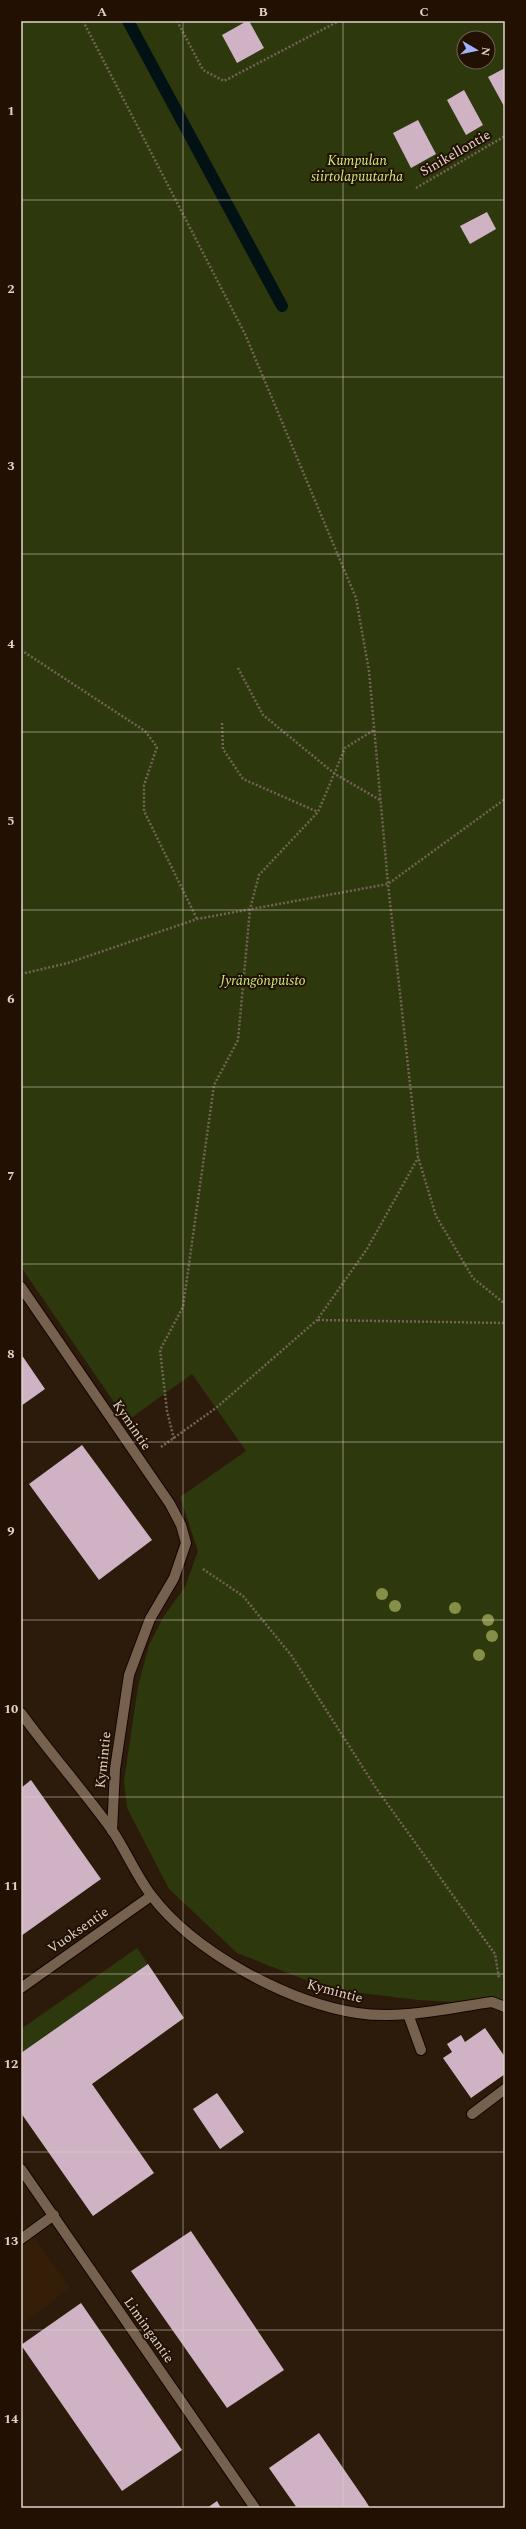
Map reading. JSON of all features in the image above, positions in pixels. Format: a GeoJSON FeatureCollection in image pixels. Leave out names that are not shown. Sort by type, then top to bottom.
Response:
{"type":"FeatureCollection","features":[{"type":"Feature","properties":{"kind":"street","name":"Kymintie"},"geometry":{"type":"LineString","coordinates":[[21,1287],[170,1504],[181,1526],[186,1543],[182,1560],[174,1578],[150,1619],[129,1675],[115,1769],[112,1831],[151,1896],[198,1942],[229,1963],[277,1988],[324,2005],[358,2013],[408,2014],[492,2002],[505,2007]]}},
{"type":"Feature","properties":{"kind":"street"},"geometry":{"type":"LineString","coordinates":[[21,1714],[112,1831]]}},
{"type":"Feature","properties":{"kind":"street","name":"Vuoksentie"},"geometry":{"type":"LineString","coordinates":[[21,1988],[151,1896]]}},
{"type":"Feature","properties":{"kind":"street"},"geometry":{"type":"LineString","coordinates":[[408,2014],[421,2050]]}},
{"type":"Feature","properties":{"kind":"street"},"geometry":{"type":"LineString","coordinates":[[472,2114],[505,2089]]}},
{"type":"Feature","properties":{"kind":"street","name":"Limingantie"},"geometry":{"type":"LineString","coordinates":[[21,2168],[255,2508]]}},
{"type":"Feature","properties":{"kind":"street"},"geometry":{"type":"LineString","coordinates":[[21,2239],[54,2215]]}},
{"type":"Feature","properties":{"kind":"path"},"geometry":{"type":"LineString","coordinates":[[83,21],[245,334],[356,598],[369,671],[388,884],[418,1157],[436,1216],[473,1278],[505,1304]]}},
{"type":"Feature","properties":{"kind":"path"},"geometry":{"type":"LineString","coordinates":[[177,21],[203,70],[224,81],[339,21]]}},
{"type":"Feature","properties":{"kind":"path","name":"Sinikellontie"},"geometry":{"type":"LineString","coordinates":[[416,188],[505,136]]}},
{"type":"Feature","properties":{"kind":"path"},"geometry":{"type":"LineString","coordinates":[[21,650],[145,731],[156,747],[144,786],[144,811],[197,919]]}},
{"type":"Feature","properties":{"kind":"path"},"geometry":{"type":"LineString","coordinates":[[238,668],[263,715],[335,774],[380,800]]}},
{"type":"Feature","properties":{"kind":"path"},"geometry":{"type":"LineString","coordinates":[[222,723],[223,749],[243,779],[318,812]]}},
{"type":"Feature","properties":{"kind":"path"},"geometry":{"type":"LineString","coordinates":[[174,1438],[167,1412],[160,1350],[183,1308],[214,1085],[238,1040],[250,909],[259,875],[318,812],[345,748],[374,730]]}},
{"type":"Feature","properties":{"kind":"path"},"geometry":{"type":"LineString","coordinates":[[21,974],[68,963],[197,919],[388,884],[505,799]]}},
{"type":"Feature","properties":{"kind":"path"},"geometry":{"type":"LineString","coordinates":[[140,1462],[216,1408],[318,1320],[367,1249],[418,1157]]}},
{"type":"Feature","properties":{"kind":"path"},"geometry":{"type":"LineString","coordinates":[[318,1320],[505,1323]]}},
{"type":"Feature","properties":{"kind":"path"},"geometry":{"type":"LineString","coordinates":[[182,1560],[202,1568],[243,1596],[291,1655],[376,1788],[495,1954],[500,1976],[492,2002]]}},
{"type":"Feature","properties":{"kind":"shaded area"},"geometry":{"type":"Polygon","coordinates":[[[21,2218],[70,2288],[21,2325],[21,2218]]]}},
{"type":"Feature","properties":{"kind":"green space","name":"Jyrängönpuisto"},"geometry":{"type":"Polygon","coordinates":[[[21,21],[505,21],[505,2005],[418,2000],[329,1989],[237,1953],[169,1889],[127,1808],[124,1781],[138,1686],[149,1645],[164,1616],[185,1587],[198,1551],[180,1497],[246,1451],[192,1374],[127,1421],[21,1267],[21,21]]]}},
{"type":"Feature","properties":{"kind":"green space"},"geometry":{"type":"Polygon","coordinates":[[[137,1948],[148,1964],[21,2053],[21,2029],[137,1948]]]}},
{"type":"Feature","properties":{"kind":"building"},"geometry":{"type":"Polygon","coordinates":[[[249,21],[264,48],[237,63],[222,35],[249,21]]]}},
{"type":"Feature","properties":{"kind":"building"},"geometry":{"type":"Polygon","coordinates":[[[505,68],[505,108],[488,77],[505,68]]]}},
{"type":"Feature","properties":{"kind":"building"},"geometry":{"type":"Polygon","coordinates":[[[464,90],[483,125],[466,135],[447,100],[464,90]]]}},
{"type":"Feature","properties":{"kind":"building"},"geometry":{"type":"Polygon","coordinates":[[[418,120],[436,154],[411,168],[393,133],[418,120]]]}},
{"type":"Feature","properties":{"kind":"building"},"geometry":{"type":"Polygon","coordinates":[[[487,212],[496,229],[470,244],[460,226],[487,212]]]}},
{"type":"Feature","properties":{"kind":"building"},"geometry":{"type":"Polygon","coordinates":[[[21,1354],[45,1389],[21,1406],[21,1354]]]}},
{"type":"Feature","properties":{"kind":"building"},"geometry":{"type":"Polygon","coordinates":[[[82,1445],[152,1540],[99,1580],[29,1484],[82,1445]]]}},
{"type":"Feature","properties":{"kind":"building"},"geometry":{"type":"Polygon","coordinates":[[[31,1780],[101,1879],[21,1936],[21,1788],[31,1780]]]}},
{"type":"Feature","properties":{"kind":"building"},"geometry":{"type":"Polygon","coordinates":[[[148,1964],[184,2018],[92,2084],[154,2173],[93,2216],[21,2113],[21,2053],[148,1964]]]}},
{"type":"Feature","properties":{"kind":"building"},"geometry":{"type":"Polygon","coordinates":[[[485,2028],[505,2057],[505,2074],[471,2098],[443,2058],[452,2052],[447,2044],[461,2035],[465,2042],[485,2028]]]}},
{"type":"Feature","properties":{"kind":"building"},"geometry":{"type":"Polygon","coordinates":[[[217,2093],[244,2132],[220,2149],[193,2109],[217,2093]]]}},
{"type":"Feature","properties":{"kind":"building"},"geometry":{"type":"Polygon","coordinates":[[[191,2231],[284,2370],[227,2408],[131,2271],[191,2231]]]}},
{"type":"Feature","properties":{"kind":"building"},"geometry":{"type":"Polygon","coordinates":[[[81,2303],[182,2450],[122,2491],[21,2345],[81,2303]]]}},
{"type":"Feature","properties":{"kind":"building"},"geometry":{"type":"Polygon","coordinates":[[[319,2433],[370,2508],[297,2508],[269,2468],[319,2433]]]}},
{"type":"Feature","properties":{"kind":"building"},"geometry":{"type":"Polygon","coordinates":[[[217,2501],[221,2508],[207,2508],[217,2501]]]}},
{"type":"Feature","properties":{"kind":"waterway"},"geometry":{"type":"LineString","coordinates":[[128,21],[282,306]]}},
{"type":"Feature","properties":{"kind":"park label","name":"Kumpulan siirtolapuutarha"},"geometry":{"type":"Point","coordinates":[357,168]}}]}
